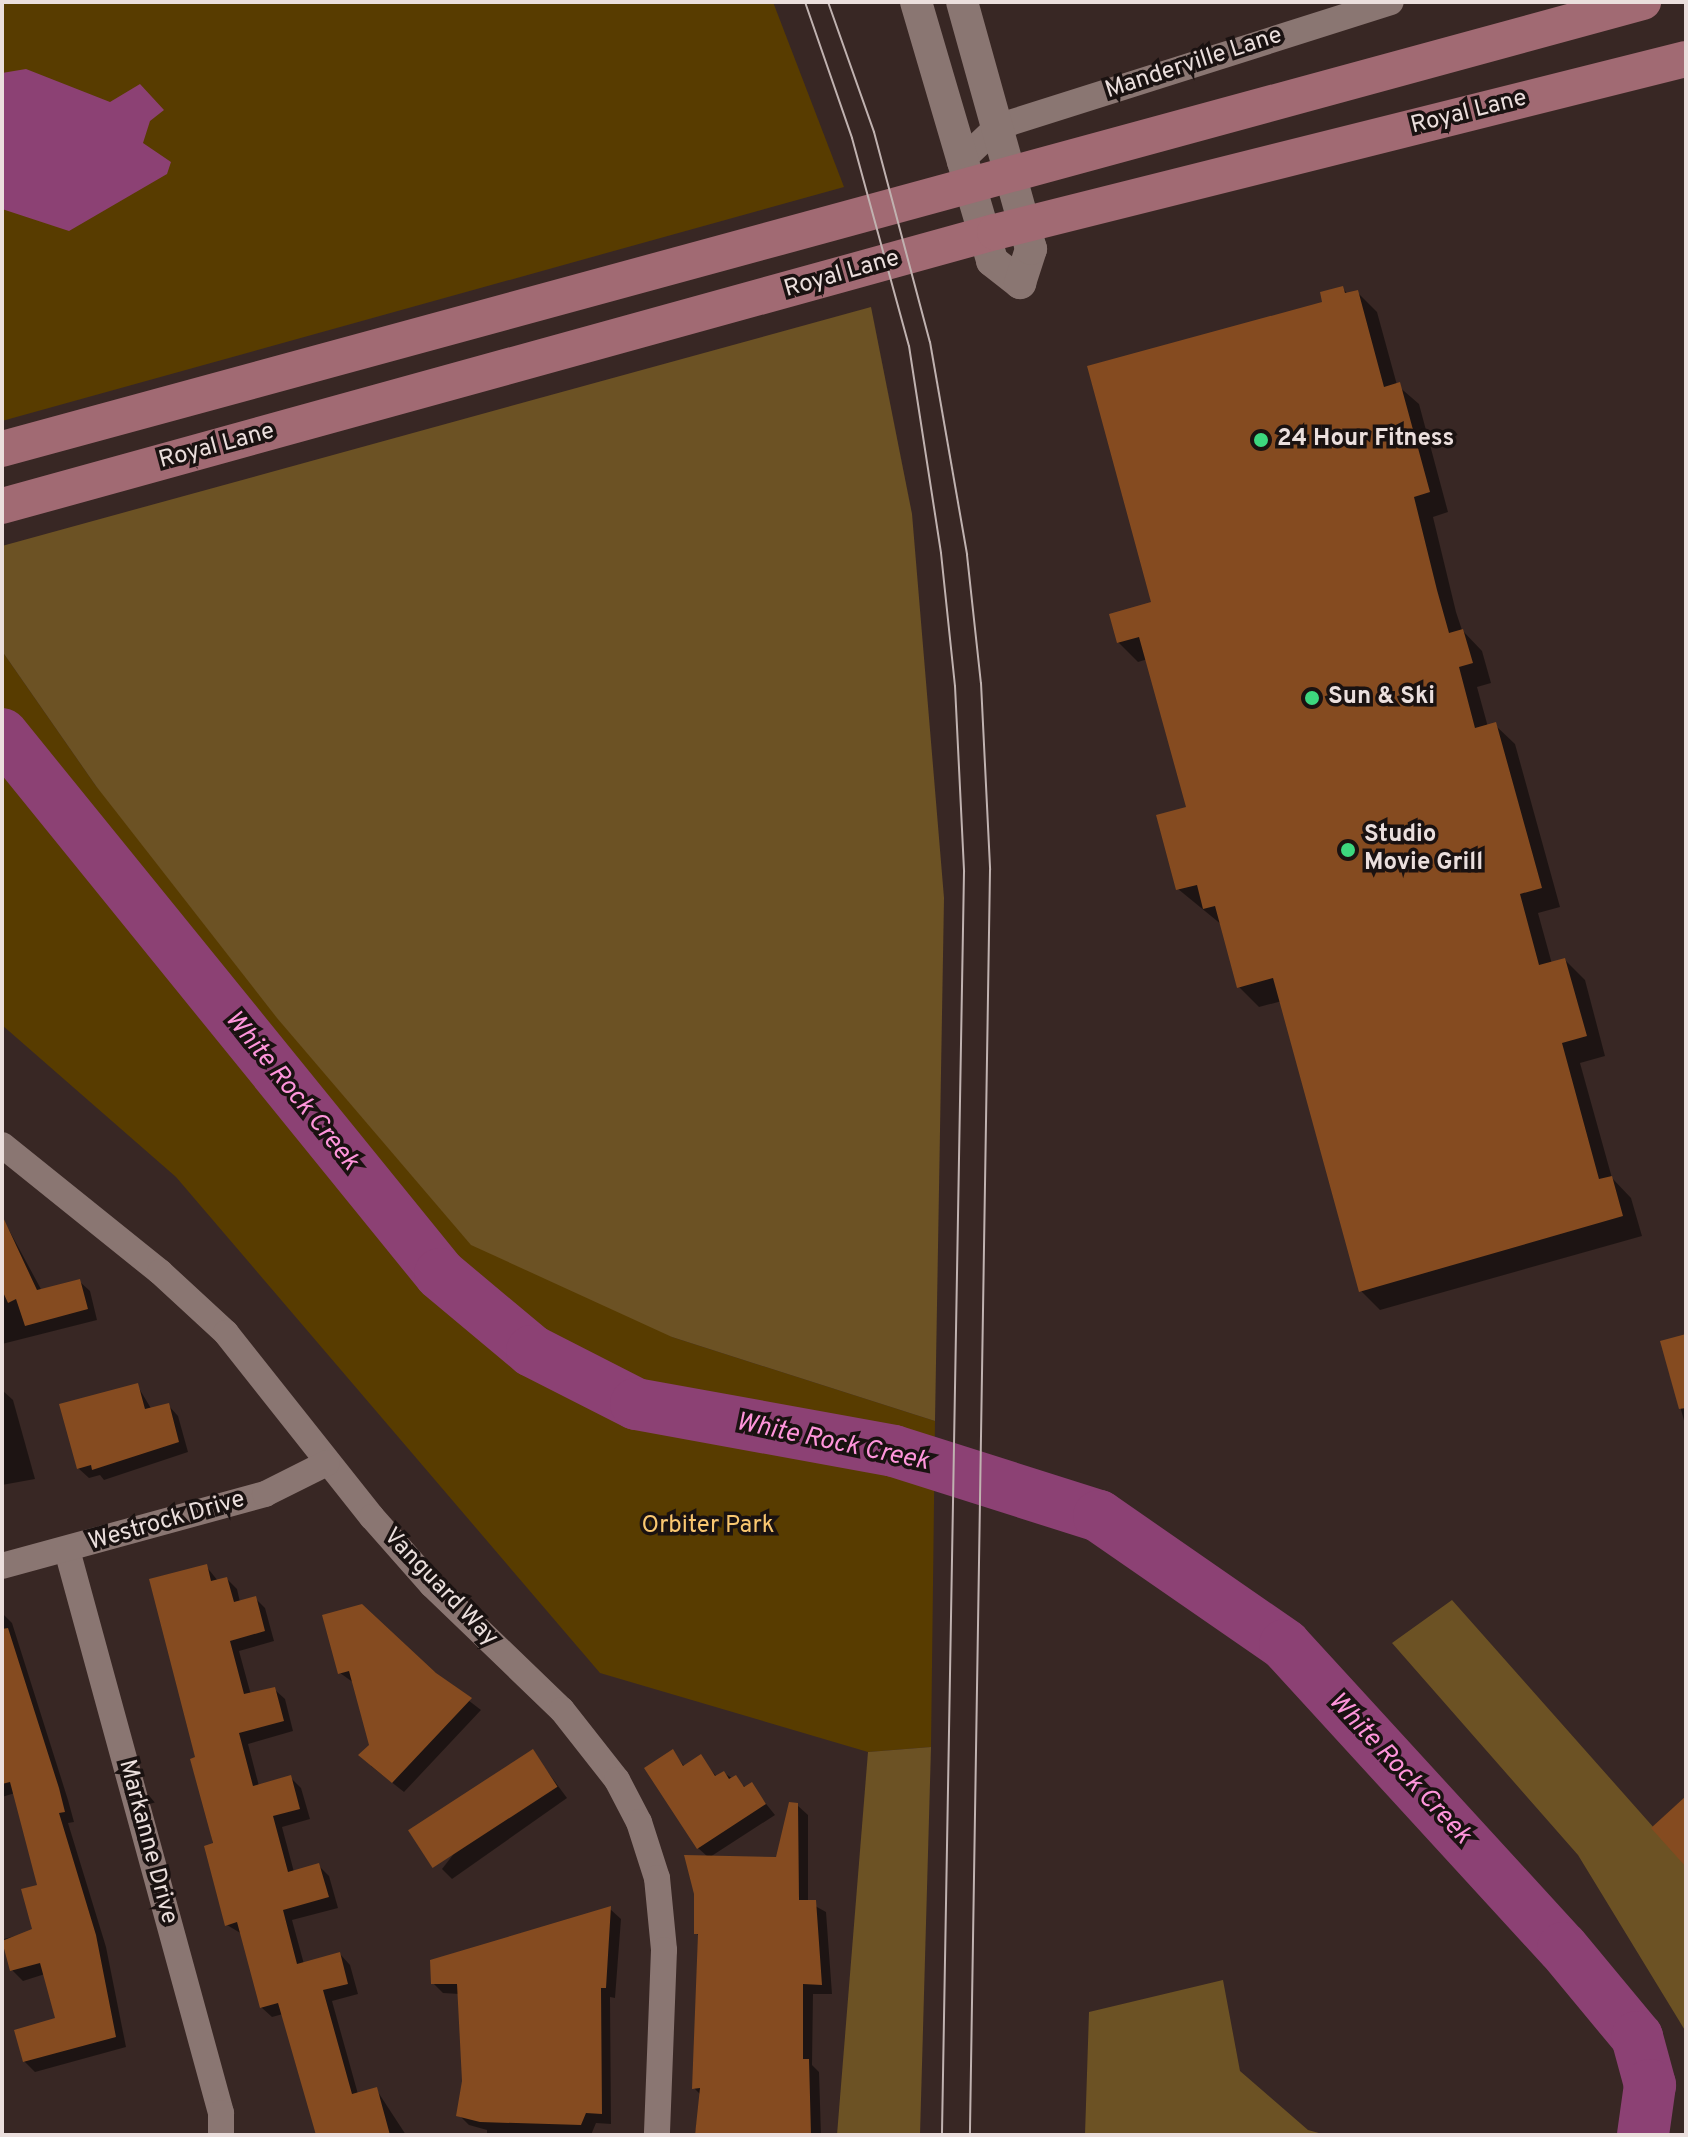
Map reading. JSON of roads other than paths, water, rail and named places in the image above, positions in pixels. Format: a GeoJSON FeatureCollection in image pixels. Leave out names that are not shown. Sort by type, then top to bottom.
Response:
{"type":"FeatureCollection","features":[{"type":"Feature","properties":{"kind":"main road"},"geometry":{"type":"LineString","coordinates":[[2,449],[1626,7]]}},
{"type":"Feature","properties":{"kind":"main road","name":"Royal Lane"},"geometry":{"type":"LineString","coordinates":[[2,506],[1196,180],[1686,59]]}},
{"type":"Feature","properties":{"kind":"street"},"geometry":{"type":"LineString","coordinates":[[916,2],[960,162],[992,261],[1020,283],[1031,249],[962,2]]}},
{"type":"Feature","properties":{"kind":"street","name":"Manderville Lane"},"geometry":{"type":"LineString","coordinates":[[960,162],[997,127],[1391,2]]}},
{"type":"Feature","properties":{"kind":"street"},"geometry":{"type":"LineString","coordinates":[[1569,2],[1626,7]]}},
{"type":"Feature","properties":{"kind":"street","name":"Vanguard Way"},"geometry":{"type":"LineString","coordinates":[[2,1145],[160,1272],[226,1333],[327,1463],[432,1585],[594,1747],[639,1822],[657,1878],[664,1950],[657,2135]]}},
{"type":"Feature","properties":{"kind":"street","name":"Westrock Drive"},"geometry":{"type":"LineString","coordinates":[[2,1566],[265,1494],[327,1463]]}},
{"type":"Feature","properties":{"kind":"street","name":"Markanne Drive"},"geometry":{"type":"LineString","coordinates":[[67,1550],[221,2113],[221,2135]]}},
{"type":"Feature","properties":{"kind":"waterway","name":"White Rock Creek"},"geometry":{"type":"LineString","coordinates":[[2,734],[440,1274],[532,1351],[636,1404],[894,1451],[1099,1516],[1285,1645],[1563,1948],[1637,2037],[1650,2085],[1643,2135]]}},
{"type":"Feature","properties":{"kind":"tram line"},"geometry":{"type":"LineString","coordinates":[[805,2],[852,138],[909,346],[941,553],[955,686],[964,872],[942,2135]]}},
{"type":"Feature","properties":{"kind":"tram line"},"geometry":{"type":"LineString","coordinates":[[828,2],[874,132],[930,342],[967,555],[981,683],[990,870],[970,2135]]}},
{"type":"Feature","properties":{"kind":"place","name":"24 Hour Fitness"},"geometry":{"type":"Point","coordinates":[1261,440]}},
{"type":"Feature","properties":{"kind":"place","name":"Sun & Ski"},"geometry":{"type":"Point","coordinates":[1312,698]}},
{"type":"Feature","properties":{"kind":"place","name":"Studio Movie Grill"},"geometry":{"type":"Point","coordinates":[1348,850]}},
{"type":"Feature","properties":{"kind":"park label","name":"Orbiter Park"},"geometry":{"type":"Point","coordinates":[708,1527]}}]}
